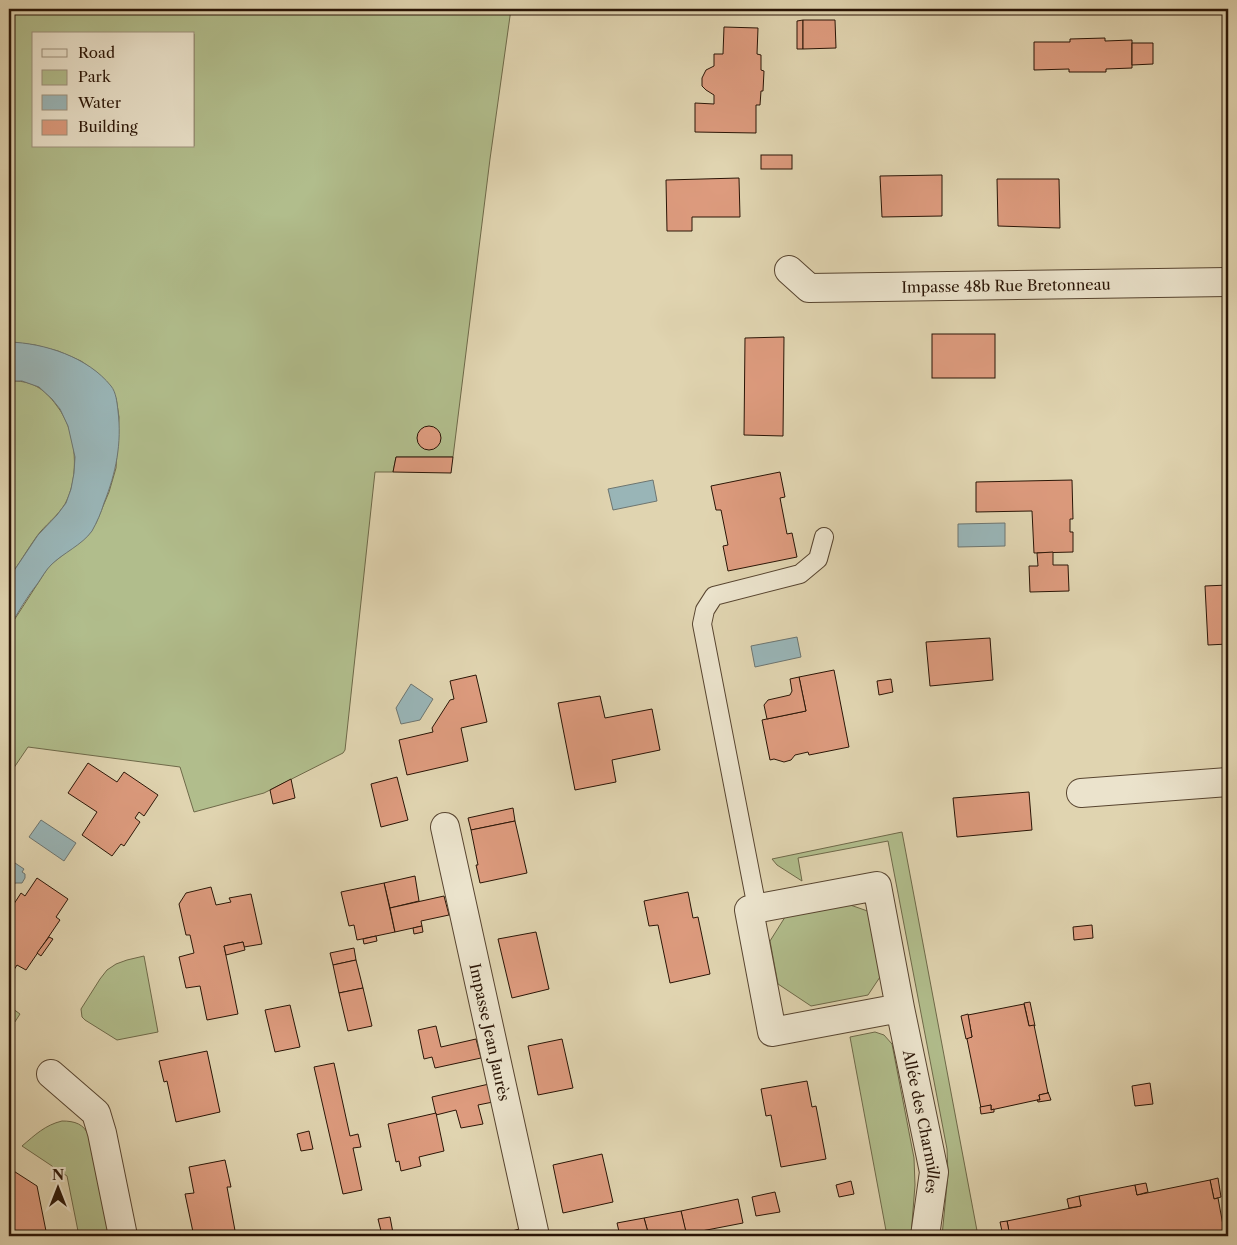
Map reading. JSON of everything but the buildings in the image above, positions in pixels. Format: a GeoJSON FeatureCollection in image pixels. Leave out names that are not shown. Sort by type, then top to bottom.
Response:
{"type":"FeatureCollection","features":[{"type":"Feature","properties":{"kind":"street","name":"Impasse 48b Rue Bretonneau"},"geometry":{"type":"LineString","coordinates":[[789,270],[809,288],[1228,282]]}},
{"type":"Feature","properties":{"kind":"street"},"geometry":{"type":"LineString","coordinates":[[1081,793],[1228,782]]}},
{"type":"Feature","properties":{"kind":"street","name":"Impasse Jean Jaurès"},"geometry":{"type":"LineString","coordinates":[[445,827],[535,1236]]}},
{"type":"Feature","properties":{"kind":"street","name":"Allée des Charmilles"},"geometry":{"type":"LineString","coordinates":[[757,908],[877,886],[934,1172],[925,1236]]}},
{"type":"Feature","properties":{"kind":"street"},"geometry":{"type":"LineString","coordinates":[[757,908],[749,910],[772,1032],[900,1008]]}},
{"type":"Feature","properties":{"kind":"street"},"geometry":{"type":"LineString","coordinates":[[51,1074],[96,1113],[102,1133],[123,1236]]}},
{"type":"Feature","properties":{"kind":"lane"},"geometry":{"type":"LineString","coordinates":[[757,908],[702,624],[705,610],[714,596],[800,574],[818,559],[824,537]]}},
{"type":"Feature","properties":{"kind":"green space"},"geometry":{"type":"Polygon","coordinates":[[[9,9],[511,9],[490,159],[453,457],[396,457],[393,472],[375,472],[345,750],[343,753],[264,793],[194,812],[180,767],[28,747],[9,775],[9,628],[49,566],[90,533],[109,492],[116,468],[119,417],[116,398],[102,377],[81,361],[58,351],[35,345],[9,342],[9,9]]]}},
{"type":"Feature","properties":{"kind":"green space"},"geometry":{"type":"Polygon","coordinates":[[[9,381],[24,382],[36,386],[47,394],[57,406],[69,428],[74,454],[74,468],[70,493],[65,504],[37,536],[9,578],[9,381]]]}},
{"type":"Feature","properties":{"kind":"green space"},"geometry":{"type":"Polygon","coordinates":[[[902,832],[978,1236],[942,1236],[948,1174],[947,1149],[888,841],[798,858],[802,881],[777,865],[772,859],[902,832]]]}},
{"type":"Feature","properties":{"kind":"green space"},"geometry":{"type":"Polygon","coordinates":[[[836,900],[876,914],[886,968],[868,995],[811,1006],[778,984],[770,941],[792,906],[836,900]]]}},
{"type":"Feature","properties":{"kind":"green space"},"geometry":{"type":"Polygon","coordinates":[[[144,956],[158,1032],[117,1040],[85,1020],[82,1017],[81,1009],[107,970],[116,964],[144,956]]]}},
{"type":"Feature","properties":{"kind":"green space"},"geometry":{"type":"Polygon","coordinates":[[[9,1006],[20,1014],[9,1031],[9,1006]]]}},
{"type":"Feature","properties":{"kind":"green space"},"geometry":{"type":"Polygon","coordinates":[[[875,1032],[884,1035],[892,1044],[914,1158],[915,1185],[911,1236],[887,1236],[850,1037],[875,1032]]]}},
{"type":"Feature","properties":{"kind":"green space"},"geometry":{"type":"Polygon","coordinates":[[[62,1121],[78,1124],[89,1136],[109,1236],[79,1236],[67,1176],[22,1146],[45,1128],[62,1121]]]}},
{"type":"Feature","properties":{"kind":"water"},"geometry":{"type":"Polygon","coordinates":[[[9,342],[51,349],[78,360],[101,376],[113,388],[115,394],[119,435],[117,458],[112,480],[92,531],[83,541],[49,567],[26,599],[9,628],[9,578],[38,535],[66,503],[71,489],[75,457],[68,426],[60,409],[52,399],[39,387],[22,381],[9,381],[9,342]]]}},
{"type":"Feature","properties":{"kind":"water"},"geometry":{"type":"Polygon","coordinates":[[[653,480],[657,501],[613,510],[608,489],[653,480]]]}},
{"type":"Feature","properties":{"kind":"water"},"geometry":{"type":"Polygon","coordinates":[[[1005,523],[1005,546],[958,547],[958,524],[1005,523]]]}},
{"type":"Feature","properties":{"kind":"water"},"geometry":{"type":"Polygon","coordinates":[[[797,637],[801,657],[755,667],[751,646],[797,637]]]}},
{"type":"Feature","properties":{"kind":"water"},"geometry":{"type":"Polygon","coordinates":[[[411,684],[433,699],[420,720],[401,724],[396,708],[411,684]]]}},
{"type":"Feature","properties":{"kind":"water"},"geometry":{"type":"Polygon","coordinates":[[[41,820],[76,843],[64,861],[29,837],[41,820]]]}},
{"type":"Feature","properties":{"kind":"water"},"geometry":{"type":"Polygon","coordinates":[[[9,859],[24,869],[22,872],[25,874],[25,878],[22,883],[15,883],[14,885],[9,882],[9,859]]]}}]}
